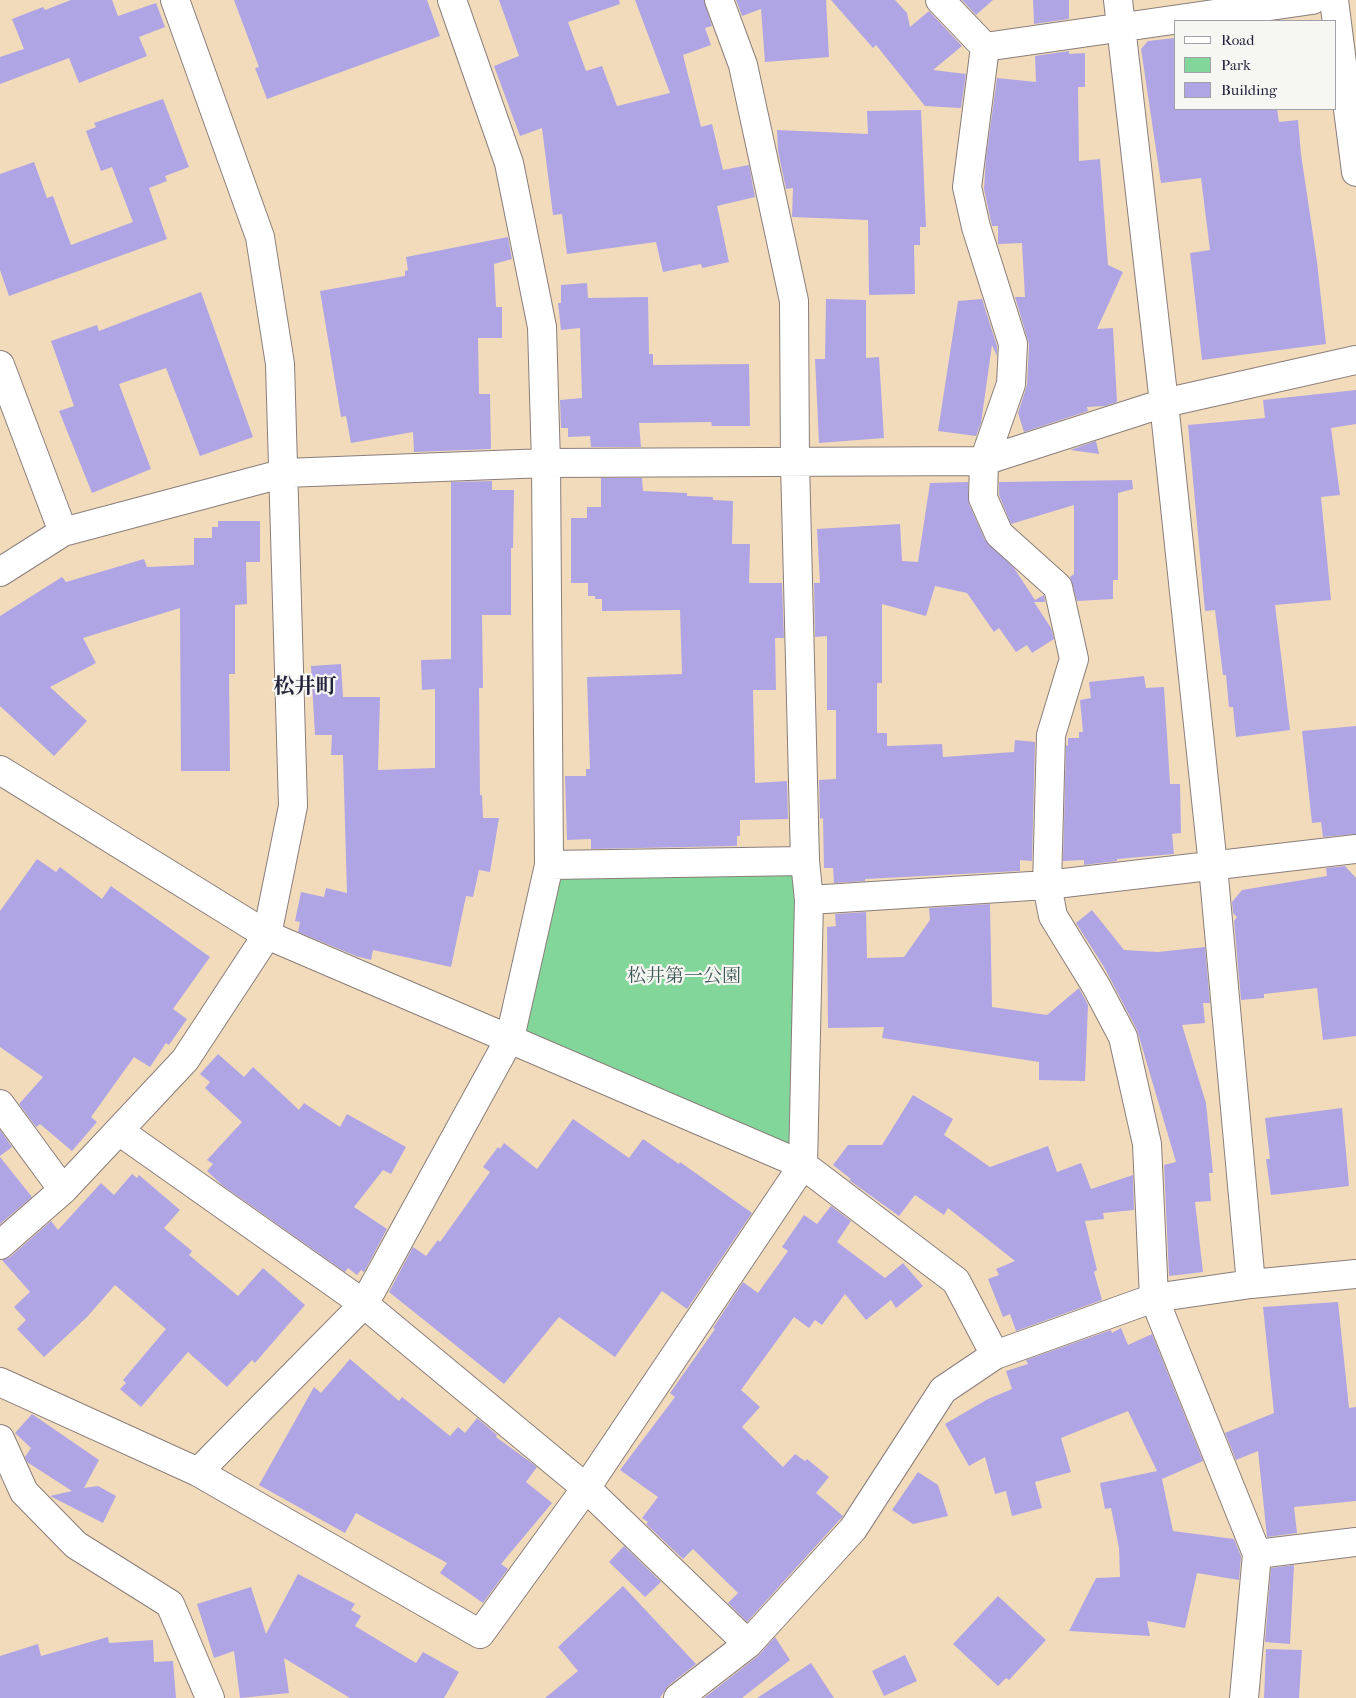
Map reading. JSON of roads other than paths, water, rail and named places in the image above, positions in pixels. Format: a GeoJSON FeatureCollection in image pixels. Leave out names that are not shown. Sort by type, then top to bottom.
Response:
{"type":"FeatureCollection","features":[{"type":"Feature","properties":{"kind":"street"},"geometry":{"type":"LineString","coordinates":[[0,1245],[63,1190],[185,1060],[267,935],[293,806],[280,364],[260,237],[175,0]]}},
{"type":"Feature","properties":{"kind":"street"},"geometry":{"type":"LineString","coordinates":[[198,1472],[364,1304],[510,1038],[549,865],[546,463],[542,326],[509,162],[452,0]]}},
{"type":"Feature","properties":{"kind":"street"},"geometry":{"type":"LineString","coordinates":[[0,1382],[198,1472],[480,1634],[586,1488],[802,1165],[809,900],[805,861],[795,462],[794,301],[744,65],[720,0]]}},
{"type":"Feature","properties":{"kind":"street"},"geometry":{"type":"LineString","coordinates":[[940,0],[985,47]]}},
{"type":"Feature","properties":{"kind":"street"},"geometry":{"type":"LineString","coordinates":[[1118,0],[1119,29],[1164,403],[1213,866],[1251,1284]]}},
{"type":"Feature","properties":{"kind":"street"},"geometry":{"type":"LineString","coordinates":[[1179,20],[1312,0]]}},
{"type":"Feature","properties":{"kind":"street"},"geometry":{"type":"LineString","coordinates":[[1334,0],[1356,172]]}},
{"type":"Feature","properties":{"kind":"street"},"geometry":{"type":"LineString","coordinates":[[985,47],[1174,21]]}},
{"type":"Feature","properties":{"kind":"street"},"geometry":{"type":"LineString","coordinates":[[985,47],[967,187],[976,227],[1013,344],[1012,384],[984,461],[984,498],[1000,534],[1058,587],[1074,659],[1051,735],[1047,885],[1053,916],[1096,986],[1123,1036],[1147,1144],[1154,1298],[1257,1554],[1244,1698]]}},
{"type":"Feature","properties":{"kind":"street"},"geometry":{"type":"LineString","coordinates":[[0,572],[63,532],[284,473],[546,463],[984,461],[1164,403],[1356,360]]}},
{"type":"Feature","properties":{"kind":"street"},"geometry":{"type":"LineString","coordinates":[[0,364],[63,532]]}},
{"type":"Feature","properties":{"kind":"street"},"geometry":{"type":"LineString","coordinates":[[0,770],[267,935],[802,1165],[956,1281],[995,1355]]}},
{"type":"Feature","properties":{"kind":"street"},"geometry":{"type":"LineString","coordinates":[[809,900],[1047,885],[1356,849]]}},
{"type":"Feature","properties":{"kind":"street"},"geometry":{"type":"LineString","coordinates":[[549,865],[805,861]]}},
{"type":"Feature","properties":{"kind":"street"},"geometry":{"type":"LineString","coordinates":[[0,1104],[63,1190]]}},
{"type":"Feature","properties":{"kind":"street"},"geometry":{"type":"LineString","coordinates":[[118,1131],[364,1304],[586,1488],[748,1644]]}},
{"type":"Feature","properties":{"kind":"street"},"geometry":{"type":"LineString","coordinates":[[678,1698],[748,1644],[853,1528],[943,1390],[995,1355],[1154,1298],[1251,1284],[1356,1274]]}},
{"type":"Feature","properties":{"kind":"street"},"geometry":{"type":"LineString","coordinates":[[0,1439],[24,1492],[76,1545],[170,1604],[210,1698]]}},
{"type":"Feature","properties":{"kind":"street"},"geometry":{"type":"LineString","coordinates":[[1257,1554],[1356,1542]]}},
{"type":"Feature","properties":{"kind":"district","name":"松井町"},"geometry":{"type":"Point","coordinates":[305,688]}},
{"type":"Feature","properties":{"kind":"park label","name":"松井第一公園"},"geometry":{"type":"Point","coordinates":[684,977]}}]}
